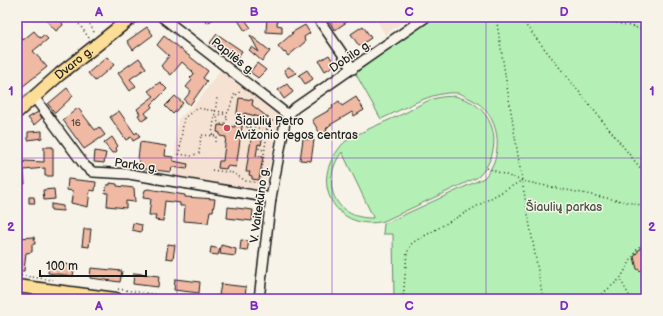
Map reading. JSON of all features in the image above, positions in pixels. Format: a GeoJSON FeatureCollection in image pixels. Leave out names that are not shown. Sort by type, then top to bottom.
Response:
{"type":"FeatureCollection","features":[{"type":"Feature","properties":{"kind":"main road","name":"Dvaro g."},"geometry":{"type":"LineString","coordinates":[[17,112],[95,40],[132,17]]}},
{"type":"Feature","properties":{"kind":"main road"},"geometry":{"type":"LineString","coordinates":[[17,286],[108,299]]}},
{"type":"Feature","properties":{"kind":"street","name":"Papilės g."},"geometry":{"type":"LineString","coordinates":[[162,17],[288,115]]}},
{"type":"Feature","properties":{"kind":"street"},"geometry":{"type":"LineString","coordinates":[[317,17],[352,69]]}},
{"type":"Feature","properties":{"kind":"street","name":"Dobilo g."},"geometry":{"type":"LineString","coordinates":[[288,115],[295,108],[426,17]]}},
{"type":"Feature","properties":{"kind":"street","name":"Parko g."},"geometry":{"type":"LineString","coordinates":[[34,97],[85,166],[93,172],[128,174],[271,198]]}},
{"type":"Feature","properties":{"kind":"street","name":"V. Vaitekūno g."},"geometry":{"type":"LineString","coordinates":[[259,299],[271,198],[285,122],[288,115]]}},
{"type":"Feature","properties":{"kind":"path"},"geometry":{"type":"LineString","coordinates":[[86,17],[95,40]]}},
{"type":"Feature","properties":{"kind":"path"},"geometry":{"type":"LineString","coordinates":[[496,17],[522,181],[543,299]]}},
{"type":"Feature","properties":{"kind":"path"},"geometry":{"type":"LineString","coordinates":[[519,17],[646,175]]}},
{"type":"Feature","properties":{"kind":"path"},"geometry":{"type":"LineString","coordinates":[[594,17],[646,30]]}},
{"type":"Feature","properties":{"kind":"path"},"geometry":{"type":"LineString","coordinates":[[79,24],[95,40]]}},
{"type":"Feature","properties":{"kind":"path"},"geometry":{"type":"LineString","coordinates":[[216,118],[223,113],[228,112],[233,96],[235,93],[238,95],[247,82]]}},
{"type":"Feature","properties":{"kind":"path"},"geometry":{"type":"LineString","coordinates":[[212,136],[216,118],[217,98]]}},
{"type":"Feature","properties":{"kind":"path"},"geometry":{"type":"LineString","coordinates":[[216,118],[219,123],[224,123],[227,119],[223,113],[197,108],[184,118],[179,154],[191,156],[199,153],[201,135],[217,136],[216,142]]}},
{"type":"Feature","properties":{"kind":"path"},"geometry":{"type":"LineString","coordinates":[[212,170],[233,173],[246,181],[260,183],[269,119]]}},
{"type":"Feature","properties":{"kind":"path"},"geometry":{"type":"LineString","coordinates":[[242,126],[267,129]]}},
{"type":"Feature","properties":{"kind":"path"},"geometry":{"type":"LineString","coordinates":[[247,136],[248,127]]}},
{"type":"Feature","properties":{"kind":"path"},"geometry":{"type":"LineString","coordinates":[[260,144],[258,149],[264,150]]}},
{"type":"Feature","properties":{"kind":"path"},"geometry":{"type":"LineString","coordinates":[[487,168],[522,181],[646,206]]}},
{"type":"Feature","properties":{"kind":"path"},"geometry":{"type":"LineString","coordinates":[[403,299],[407,253],[412,243],[522,181]]}},
{"type":"Feature","properties":{"kind":"path"},"geometry":{"type":"LineString","coordinates":[[596,299],[620,279],[638,248],[646,240]]}},
{"type":"Feature","properties":{"kind":"path"},"geometry":{"type":"LineString","coordinates":[[620,279],[631,299]]}},
{"type":"Feature","properties":{"kind":"shaded area"},"geometry":{"type":"Polygon","coordinates":[[[375,17],[410,17],[385,35],[375,17]]]}},
{"type":"Feature","properties":{"kind":"shaded area","name":"Šiaulių Petro Avižonio regos centras"},"geometry":{"type":"Polygon","coordinates":[[[222,68],[282,115],[275,133],[265,192],[173,178],[178,119],[197,102],[222,68]]]}},
{"type":"Feature","properties":{"kind":"green space","name":"Šiaulių parkas"},"geometry":{"type":"Polygon","coordinates":[[[426,17],[646,17],[646,299],[394,299],[393,234],[383,234],[384,224],[484,178],[491,168],[495,158],[497,146],[497,135],[494,124],[488,114],[481,105],[459,93],[447,93],[428,98],[381,119],[353,69],[426,17]]]}},
{"type":"Feature","properties":{"kind":"green space"},"geometry":{"type":"Polygon","coordinates":[[[455,96],[473,103],[482,110],[492,129],[494,139],[493,149],[485,169],[478,177],[384,221],[368,223],[354,220],[342,213],[333,204],[328,191],[327,178],[330,164],[338,150],[346,141],[359,133],[407,112],[425,102],[439,97],[455,96]],[[342,152],[335,163],[332,175],[334,196],[340,205],[348,212],[359,217],[373,217],[342,152]]]}},
{"type":"Feature","properties":{"kind":"building"},"geometry":{"type":"Polygon","coordinates":[[[43,17],[60,17],[63,25],[56,31],[43,17]]]}},
{"type":"Feature","properties":{"kind":"building"},"geometry":{"type":"Polygon","coordinates":[[[203,17],[217,17],[207,23],[203,17]]]}},
{"type":"Feature","properties":{"kind":"building"},"geometry":{"type":"Polygon","coordinates":[[[236,17],[251,17],[246,21],[251,28],[245,31],[236,17]]]}},
{"type":"Feature","properties":{"kind":"building"},"geometry":{"type":"Polygon","coordinates":[[[267,17],[278,17],[277,25],[282,26],[282,33],[266,32],[267,17]]]}},
{"type":"Feature","properties":{"kind":"building"},"geometry":{"type":"Polygon","coordinates":[[[337,17],[354,17],[335,30],[329,22],[337,17]]]}},
{"type":"Feature","properties":{"kind":"building"},"geometry":{"type":"Polygon","coordinates":[[[305,25],[310,33],[304,37],[305,42],[288,56],[278,46],[293,33],[291,33],[305,25]]]}},
{"type":"Feature","properties":{"kind":"building"},"geometry":{"type":"Polygon","coordinates":[[[363,26],[371,38],[359,46],[351,34],[363,26]]]}},
{"type":"Feature","properties":{"kind":"building"},"geometry":{"type":"Polygon","coordinates":[[[147,27],[153,35],[133,50],[127,41],[147,27]]]}},
{"type":"Feature","properties":{"kind":"building"},"geometry":{"type":"Polygon","coordinates":[[[34,31],[40,38],[44,35],[48,39],[33,51],[47,67],[22,87],[17,81],[17,33],[23,40],[34,31]]]}},
{"type":"Feature","properties":{"kind":"building"},"geometry":{"type":"Polygon","coordinates":[[[217,34],[242,51],[236,60],[210,43],[217,34]]]}},
{"type":"Feature","properties":{"kind":"building"},"geometry":{"type":"Polygon","coordinates":[[[250,35],[270,51],[262,61],[249,50],[252,47],[259,52],[250,35]]]}},
{"type":"Feature","properties":{"kind":"building"},"geometry":{"type":"Polygon","coordinates":[[[164,36],[208,71],[203,78],[207,81],[190,105],[184,100],[191,91],[186,87],[192,80],[190,78],[194,74],[182,62],[171,75],[161,66],[169,56],[157,45],[164,36]]]}},
{"type":"Feature","properties":{"kind":"building"},"geometry":{"type":"Polygon","coordinates":[[[329,55],[335,65],[325,71],[319,61],[329,55]]]}},
{"type":"Feature","properties":{"kind":"building"},"geometry":{"type":"Polygon","coordinates":[[[107,57],[114,65],[95,81],[88,73],[107,57]]]}},
{"type":"Feature","properties":{"kind":"building"},"geometry":{"type":"Polygon","coordinates":[[[139,58],[146,68],[130,79],[136,86],[130,91],[118,73],[139,58]]]}},
{"type":"Feature","properties":{"kind":"building"},"geometry":{"type":"Polygon","coordinates":[[[257,63],[266,70],[258,78],[250,72],[257,63]]]}},
{"type":"Feature","properties":{"kind":"building"},"geometry":{"type":"Polygon","coordinates":[[[289,67],[296,73],[288,77],[284,70],[289,67]]]}},
{"type":"Feature","properties":{"kind":"building"},"geometry":{"type":"Polygon","coordinates":[[[307,70],[313,79],[305,84],[299,75],[307,70]]]}},
{"type":"Feature","properties":{"kind":"building"},"geometry":{"type":"Polygon","coordinates":[[[160,82],[167,89],[151,105],[152,107],[145,113],[148,117],[142,121],[138,115],[140,114],[137,109],[154,96],[148,91],[160,82]]]}},
{"type":"Feature","properties":{"kind":"building"},"geometry":{"type":"Polygon","coordinates":[[[287,84],[293,92],[284,99],[278,90],[287,84]]]}},
{"type":"Feature","properties":{"kind":"building"},"geometry":{"type":"Polygon","coordinates":[[[67,88],[73,96],[55,113],[48,104],[67,88]]]}},
{"type":"Feature","properties":{"kind":"building"},"geometry":{"type":"Polygon","coordinates":[[[175,96],[183,103],[173,114],[165,106],[175,96]]]}},
{"type":"Feature","properties":{"kind":"building"},"geometry":{"type":"Polygon","coordinates":[[[356,97],[364,110],[354,116],[352,112],[330,125],[326,129],[327,131],[321,135],[312,120],[333,108],[332,106],[339,101],[342,106],[356,97]]]}},
{"type":"Feature","properties":{"kind":"building"},"geometry":{"type":"Polygon","coordinates":[[[239,98],[253,100],[252,105],[271,120],[244,113],[236,167],[227,166],[226,169],[218,168],[219,161],[223,161],[226,137],[220,136],[220,133],[217,132],[218,125],[235,127],[239,98]]]}},
{"type":"Feature","properties":{"kind":"building"},"geometry":{"type":"Polygon","coordinates":[[[78,108],[95,130],[99,127],[105,135],[84,149],[63,120],[78,108]]]}},
{"type":"Feature","properties":{"kind":"building"},"geometry":{"type":"Polygon","coordinates":[[[119,111],[135,134],[137,132],[140,137],[133,141],[131,137],[126,140],[110,117],[119,111]]]}},
{"type":"Feature","properties":{"kind":"building"},"geometry":{"type":"Polygon","coordinates":[[[38,112],[42,118],[34,125],[28,118],[38,112]]]}},
{"type":"Feature","properties":{"kind":"building"},"geometry":{"type":"Polygon","coordinates":[[[42,131],[42,138],[28,140],[28,132],[42,131]]]}},
{"type":"Feature","properties":{"kind":"building"},"geometry":{"type":"Polygon","coordinates":[[[252,133],[263,134],[261,145],[258,144],[256,156],[263,157],[259,180],[252,179],[252,176],[249,175],[250,172],[246,172],[252,133]]]}},
{"type":"Feature","properties":{"kind":"building"},"geometry":{"type":"Polygon","coordinates":[[[112,137],[118,146],[116,148],[117,151],[114,153],[112,153],[104,143],[112,137]]]}},
{"type":"Feature","properties":{"kind":"building"},"geometry":{"type":"Polygon","coordinates":[[[303,139],[314,140],[311,161],[300,160],[303,139]]]}},
{"type":"Feature","properties":{"kind":"building"},"geometry":{"type":"Polygon","coordinates":[[[140,142],[166,146],[165,156],[173,157],[173,161],[188,164],[187,169],[172,167],[171,172],[138,168],[142,165],[138,159],[140,142]]]}},
{"type":"Feature","properties":{"kind":"building"},"geometry":{"type":"Polygon","coordinates":[[[44,147],[53,147],[53,176],[45,176],[45,168],[24,170],[25,184],[17,184],[17,163],[24,163],[24,161],[44,162],[44,147]]]}},
{"type":"Feature","properties":{"kind":"building"},"geometry":{"type":"Polygon","coordinates":[[[95,151],[106,153],[104,163],[94,162],[95,151]]]}},
{"type":"Feature","properties":{"kind":"building"},"geometry":{"type":"Polygon","coordinates":[[[68,179],[96,182],[95,191],[90,190],[88,207],[71,203],[73,191],[67,190],[68,179]]]}},
{"type":"Feature","properties":{"kind":"building"},"geometry":{"type":"Polygon","coordinates":[[[110,183],[117,184],[117,186],[134,188],[135,202],[126,201],[126,208],[107,206],[108,193],[105,193],[107,185],[110,185],[110,183]]]}},
{"type":"Feature","properties":{"kind":"building"},"geometry":{"type":"Polygon","coordinates":[[[54,189],[55,199],[44,200],[43,190],[54,189]]]}},
{"type":"Feature","properties":{"kind":"building"},"geometry":{"type":"Polygon","coordinates":[[[148,189],[185,195],[185,197],[215,199],[213,211],[210,211],[208,223],[184,221],[185,206],[180,206],[180,203],[165,201],[163,221],[155,220],[156,215],[149,215],[151,199],[143,198],[145,190],[148,189]]]}},
{"type":"Feature","properties":{"kind":"building"},"geometry":{"type":"Polygon","coordinates":[[[29,197],[34,197],[35,203],[29,203],[29,197]]]}},
{"type":"Feature","properties":{"kind":"building"},"geometry":{"type":"Polygon","coordinates":[[[51,204],[63,206],[63,211],[51,210],[51,204]]]}},
{"type":"Feature","properties":{"kind":"building"},"geometry":{"type":"Polygon","coordinates":[[[228,207],[253,210],[252,221],[227,218],[228,207]]]}},
{"type":"Feature","properties":{"kind":"building"},"geometry":{"type":"Polygon","coordinates":[[[133,223],[142,225],[141,232],[132,230],[133,223]]]}},
{"type":"Feature","properties":{"kind":"building"},"geometry":{"type":"Polygon","coordinates":[[[84,229],[91,229],[89,247],[82,246],[84,229]]]}},
{"type":"Feature","properties":{"kind":"building"},"geometry":{"type":"Polygon","coordinates":[[[34,237],[35,244],[32,244],[32,252],[26,253],[24,271],[17,271],[17,238],[34,237]]]}},
{"type":"Feature","properties":{"kind":"building"},"geometry":{"type":"Polygon","coordinates":[[[241,240],[249,241],[247,251],[240,250],[241,240]]]}},
{"type":"Feature","properties":{"kind":"building"},"geometry":{"type":"Polygon","coordinates":[[[168,244],[175,245],[173,259],[166,258],[168,244]]]}},
{"type":"Feature","properties":{"kind":"building"},"geometry":{"type":"Polygon","coordinates":[[[221,245],[236,249],[235,256],[220,254],[221,245]]]}},
{"type":"Feature","properties":{"kind":"building"},"geometry":{"type":"Polygon","coordinates":[[[646,245],[646,273],[637,269],[634,257],[641,247],[646,245]]]}},
{"type":"Feature","properties":{"kind":"building"},"geometry":{"type":"Polygon","coordinates":[[[211,247],[220,249],[218,255],[210,254],[211,247]]]}},
{"type":"Feature","properties":{"kind":"building"},"geometry":{"type":"Polygon","coordinates":[[[49,263],[75,265],[73,276],[48,273],[49,263]]]}},
{"type":"Feature","properties":{"kind":"building"},"geometry":{"type":"Polygon","coordinates":[[[91,268],[122,271],[120,282],[90,278],[91,268]]]}},
{"type":"Feature","properties":{"kind":"building"},"geometry":{"type":"Polygon","coordinates":[[[134,273],[159,276],[158,287],[133,284],[134,273]]]}},
{"type":"Feature","properties":{"kind":"building"},"geometry":{"type":"Polygon","coordinates":[[[175,279],[200,282],[199,293],[174,290],[175,279]]]}},
{"type":"Feature","properties":{"kind":"building"},"geometry":{"type":"Polygon","coordinates":[[[221,284],[246,287],[245,298],[219,295],[221,284]]]}},
{"type":"Feature","properties":{"kind":"place","name":"Šiaulių Petro Avižonio regos centras"},"geometry":{"type":"Point","coordinates":[227,128]}}]}
